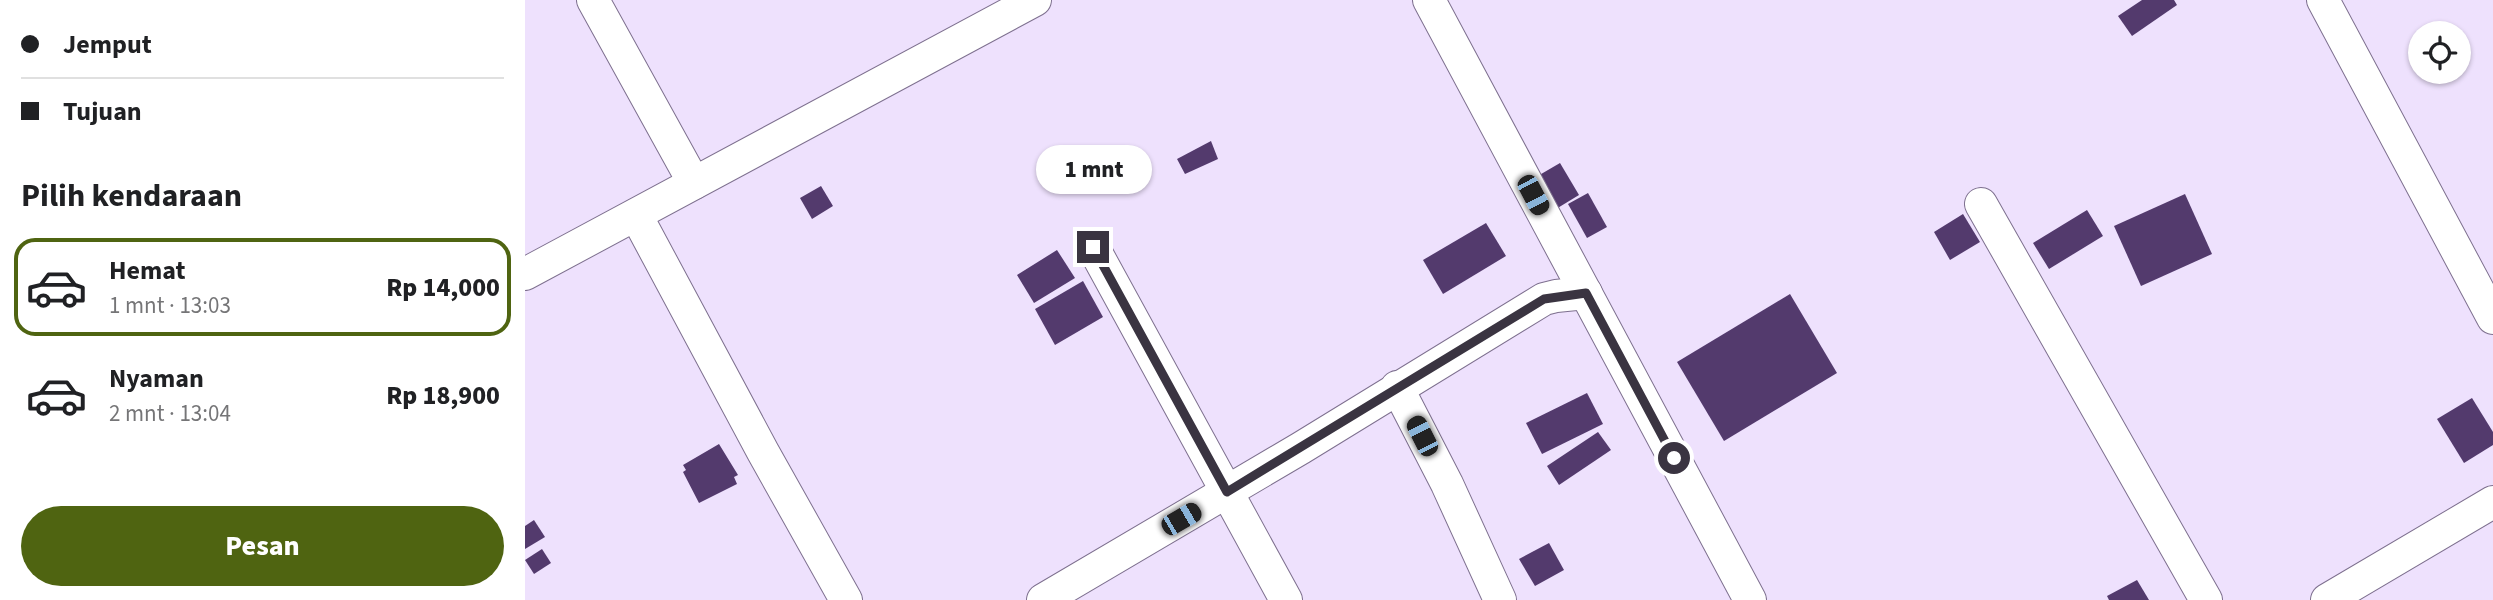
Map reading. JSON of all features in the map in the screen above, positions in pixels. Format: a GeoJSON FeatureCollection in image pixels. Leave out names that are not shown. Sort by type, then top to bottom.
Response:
{"type":"FeatureCollection","features":[{"type":"Feature","properties":{"kind":"street"},"geometry":{"type":"LineString","coordinates":[[593,0],[694,183]]}},
{"type":"Feature","properties":{"kind":"street"},"geometry":{"type":"LineString","coordinates":[[525,274],[1035,0]]}},
{"type":"Feature","properties":{"kind":"street"},"geometry":{"type":"LineString","coordinates":[[1429,0],[1750,600]]}},
{"type":"Feature","properties":{"kind":"street"},"geometry":{"type":"LineString","coordinates":[[2323,0],[2493,318]]}},
{"type":"Feature","properties":{"kind":"street"},"geometry":{"type":"LineString","coordinates":[[1980,204],[2206,600]]}},
{"type":"Feature","properties":{"kind":"street"},"geometry":{"type":"LineString","coordinates":[[636,215],[846,600]]}},
{"type":"Feature","properties":{"kind":"street"},"geometry":{"type":"LineString","coordinates":[[1093,247],[1286,600]]}},
{"type":"Feature","properties":{"kind":"street"},"geometry":{"type":"LineString","coordinates":[[1042,600],[1227,492],[1544,299],[1586,293]]}},
{"type":"Feature","properties":{"kind":"street"},"geometry":{"type":"LineString","coordinates":[[1397,387],[1447,484],[1500,600]]}},
{"type":"Feature","properties":{"kind":"street"},"geometry":{"type":"LineString","coordinates":[[2327,600],[2493,502]]}},
{"type":"Feature","properties":{"kind":"building"},"geometry":{"type":"Polygon","coordinates":[[[2142,0],[2174,0],[2177,5],[2132,36],[2118,16],[2142,0]]]}},
{"type":"Feature","properties":{"kind":"building"},"geometry":{"type":"Polygon","coordinates":[[[1211,141],[1218,159],[1185,174],[1177,159],[1211,141]]]}},
{"type":"Feature","properties":{"kind":"building"},"geometry":{"type":"Polygon","coordinates":[[[1560,163],[1579,195],[1556,209],[1536,177],[1560,163]]]}},
{"type":"Feature","properties":{"kind":"building"},"geometry":{"type":"Polygon","coordinates":[[[821,186],[833,206],[812,219],[800,198],[821,186]]]}},
{"type":"Feature","properties":{"kind":"building"},"geometry":{"type":"Polygon","coordinates":[[[1588,193],[1607,227],[1587,238],[1568,204],[1588,193]]]}},
{"type":"Feature","properties":{"kind":"building"},"geometry":{"type":"Polygon","coordinates":[[[2185,194],[2212,254],[2141,286],[2114,226],[2185,194]]]}},
{"type":"Feature","properties":{"kind":"building"},"geometry":{"type":"Polygon","coordinates":[[[2087,210],[2103,236],[2049,269],[2033,243],[2087,210]]]}},
{"type":"Feature","properties":{"kind":"building"},"geometry":{"type":"Polygon","coordinates":[[[1963,214],[1980,242],[1950,260],[1934,232],[1963,214]]]}},
{"type":"Feature","properties":{"kind":"building"},"geometry":{"type":"Polygon","coordinates":[[[1486,223],[1506,256],[1443,294],[1423,260],[1486,223]]]}},
{"type":"Feature","properties":{"kind":"building"},"geometry":{"type":"Polygon","coordinates":[[[1057,250],[1075,278],[1034,303],[1017,275],[1057,250]]]}},
{"type":"Feature","properties":{"kind":"building"},"geometry":{"type":"Polygon","coordinates":[[[1083,281],[1103,317],[1055,345],[1035,309],[1083,281]]]}},
{"type":"Feature","properties":{"kind":"building"},"geometry":{"type":"Polygon","coordinates":[[[1790,294],[1837,373],[1724,441],[1677,362],[1790,294]]]}},
{"type":"Feature","properties":{"kind":"building"},"geometry":{"type":"Polygon","coordinates":[[[1587,393],[1603,424],[1542,454],[1526,423],[1587,393]]]}},
{"type":"Feature","properties":{"kind":"building"},"geometry":{"type":"Polygon","coordinates":[[[2472,398],[2493,432],[2493,445],[2464,463],[2437,419],[2472,398]]]}},
{"type":"Feature","properties":{"kind":"building"},"geometry":{"type":"Polygon","coordinates":[[[1598,432],[1611,450],[1559,485],[1547,466],[1598,432]]]}},
{"type":"Feature","properties":{"kind":"building"},"geometry":{"type":"Polygon","coordinates":[[[719,444],[738,475],[734,477],[737,484],[699,503],[683,472],[686,470],[683,465],[719,444]]]}},
{"type":"Feature","properties":{"kind":"building"},"geometry":{"type":"Polygon","coordinates":[[[534,520],[545,537],[525,549],[525,526],[534,520]]]}},
{"type":"Feature","properties":{"kind":"building"},"geometry":{"type":"Polygon","coordinates":[[[1549,543],[1564,570],[1535,586],[1519,559],[1549,543]]]}},
{"type":"Feature","properties":{"kind":"building"},"geometry":{"type":"Polygon","coordinates":[[[542,549],[551,563],[534,574],[525,560],[542,549]]]}},
{"type":"Feature","properties":{"kind":"building"},"geometry":{"type":"Polygon","coordinates":[[[2137,580],[2149,600],[2109,600],[2107,596],[2137,580]]]}},
{"type":"Feature","properties":{"kind":"route"},"geometry":{"type":"LineString","coordinates":[[1093,247],[1227,492],[1544,299],[1586,293],[1674,458]]}}]}
